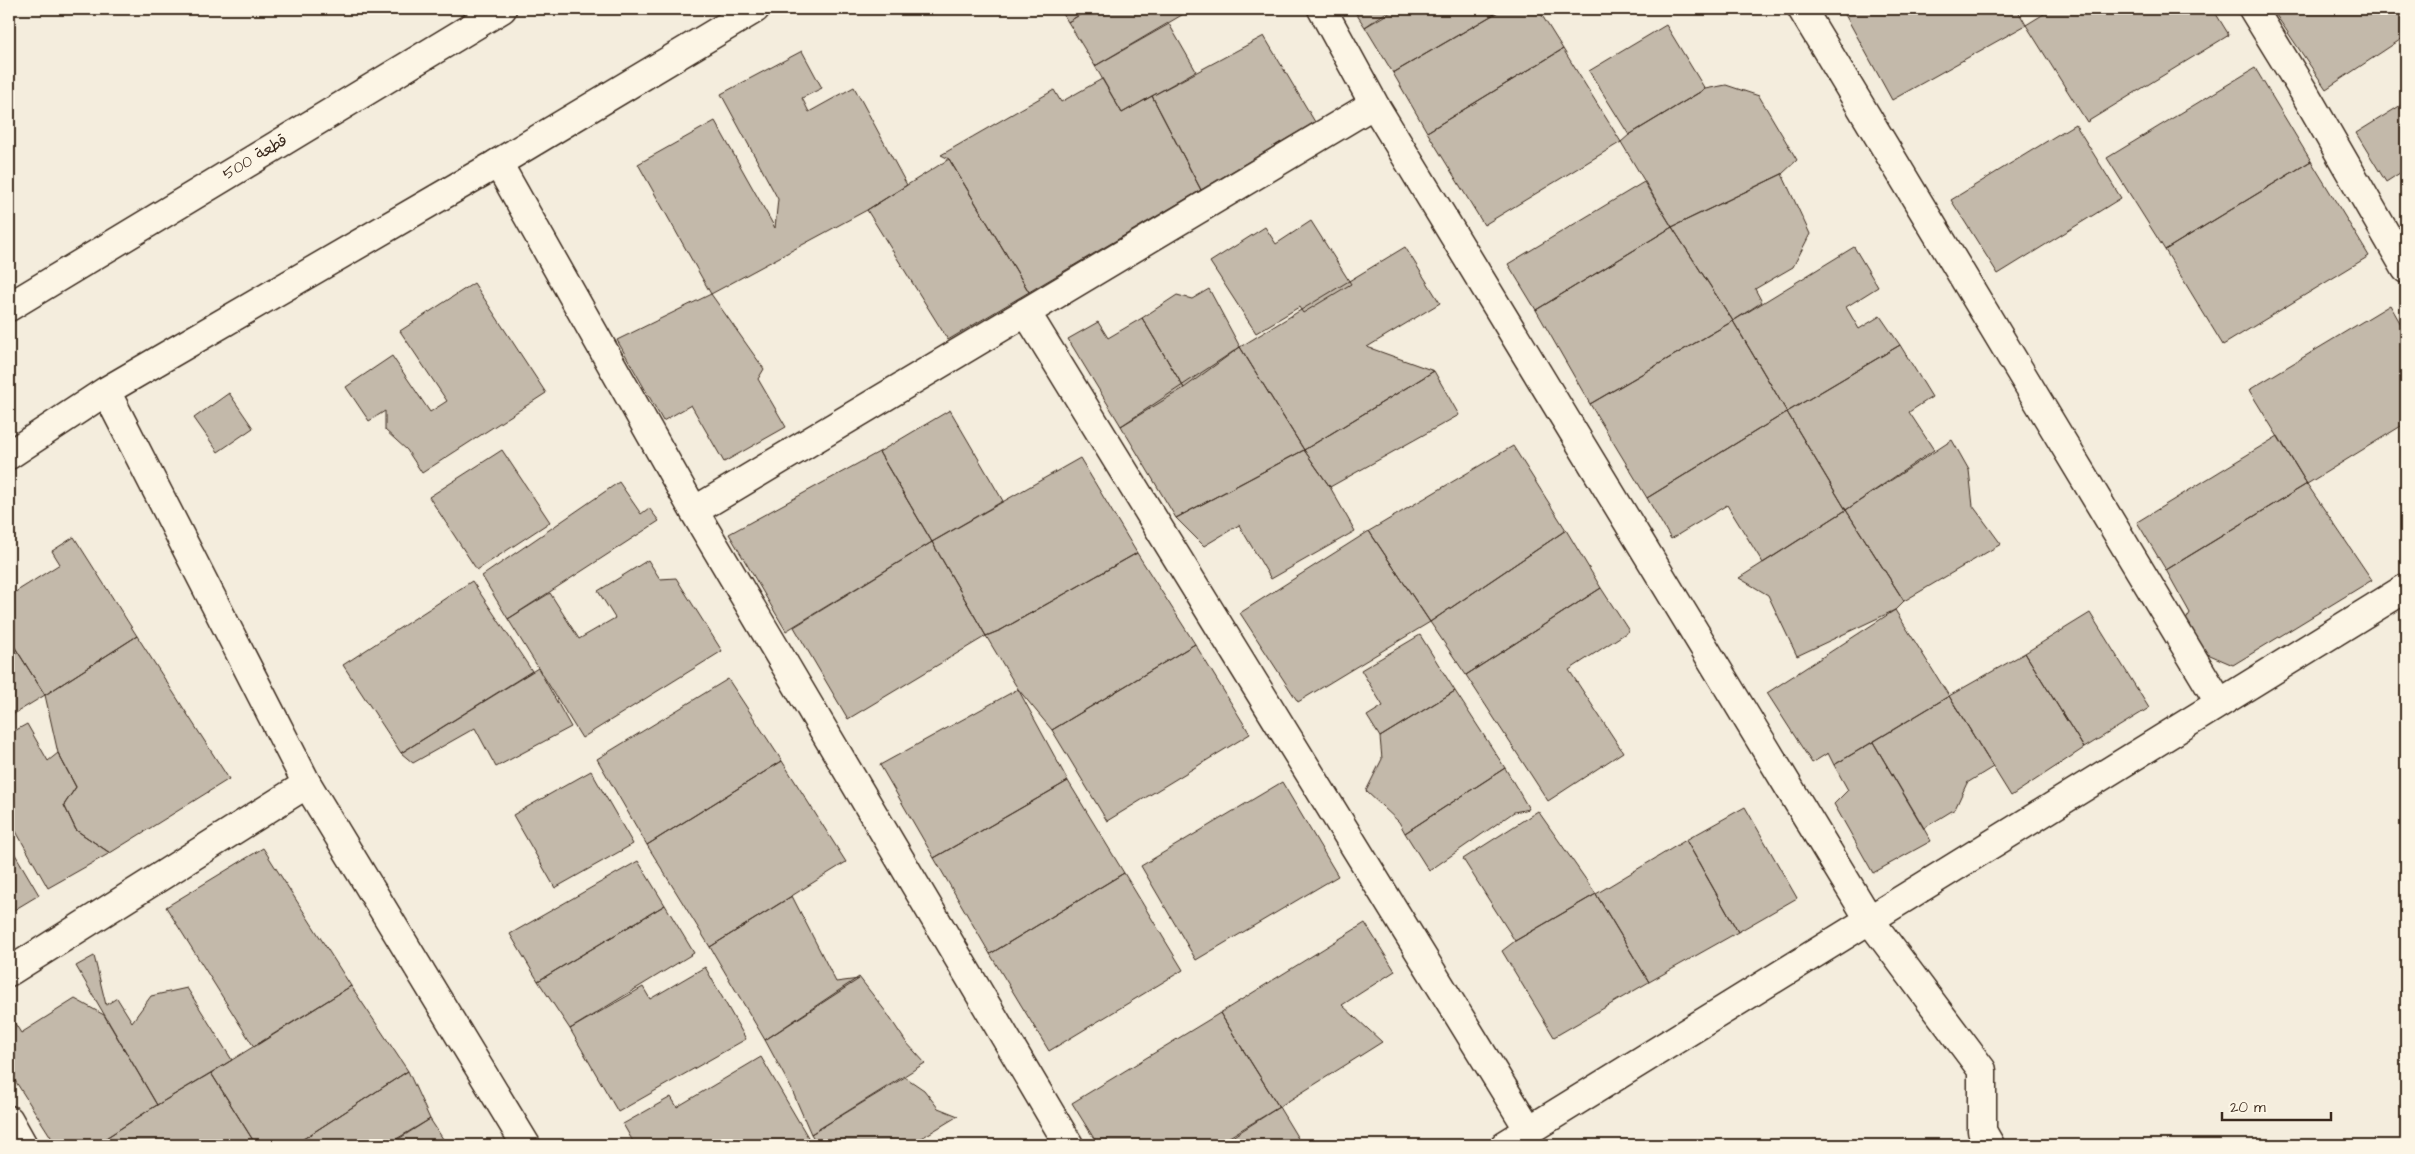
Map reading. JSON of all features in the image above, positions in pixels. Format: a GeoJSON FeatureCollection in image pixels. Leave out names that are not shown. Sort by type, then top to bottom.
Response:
{"type":"FeatureCollection","features":[{"type":"Feature","properties":{"kind":"street","name":"قطعة 500"},"geometry":{"type":"LineString","coordinates":[[9,307],[502,9]]}},
{"type":"Feature","properties":{"kind":"street"},"geometry":{"type":"LineString","coordinates":[[9,455],[106,391],[498,163],[755,9]]}},
{"type":"Feature","properties":{"kind":"street"},"geometry":{"type":"LineString","coordinates":[[1322,9],[1374,104],[1869,919],[1982,1070],[1982,1131],[1990,1145]]}},
{"type":"Feature","properties":{"kind":"street"},"geometry":{"type":"LineString","coordinates":[[1802,9],[2219,702]]}},
{"type":"Feature","properties":{"kind":"street"},"geometry":{"type":"LineString","coordinates":[[2253,9],[2304,92],[2406,269]]}},
{"type":"Feature","properties":{"kind":"street"},"geometry":{"type":"LineString","coordinates":[[694,511],[1374,104]]}},
{"type":"Feature","properties":{"kind":"street"},"geometry":{"type":"LineString","coordinates":[[498,163],[694,511],[1069,1145]]}},
{"type":"Feature","properties":{"kind":"street"},"geometry":{"type":"LineString","coordinates":[[1026,312],[1529,1130]]}},
{"type":"Feature","properties":{"kind":"street"},"geometry":{"type":"LineString","coordinates":[[106,391],[307,784],[526,1145]]}},
{"type":"Feature","properties":{"kind":"street"},"geometry":{"type":"LineString","coordinates":[[1505,1145],[2406,588]]}},
{"type":"Feature","properties":{"kind":"street"},"geometry":{"type":"LineString","coordinates":[[9,972],[307,784]]}},
{"type":"Feature","properties":{"kind":"street"},"geometry":{"type":"LineString","coordinates":[[9,1120],[23,1145]]}},
{"type":"Feature","properties":{"kind":"building"},"geometry":{"type":"Polygon","coordinates":[[[1060,9],[1089,9],[1068,22],[1060,9]]]}},
{"type":"Feature","properties":{"kind":"building"},"geometry":{"type":"Polygon","coordinates":[[[1089,9],[1192,9],[1095,66],[1068,22],[1089,9]]]}},
{"type":"Feature","properties":{"kind":"building"},"geometry":{"type":"Polygon","coordinates":[[[1353,9],[1391,9],[1365,27],[1353,9]]]}},
{"type":"Feature","properties":{"kind":"building"},"geometry":{"type":"Polygon","coordinates":[[[1396,9],[1503,9],[1393,73],[1365,27],[1396,9]]]}},
{"type":"Feature","properties":{"kind":"building"},"geometry":{"type":"Polygon","coordinates":[[[1503,9],[1538,9],[1563,49],[1427,132],[1393,73],[1503,9]]]}},
{"type":"Feature","properties":{"kind":"building"},"geometry":{"type":"Polygon","coordinates":[[[1842,9],[2017,9],[2026,25],[1892,100],[1842,9]]]}},
{"type":"Feature","properties":{"kind":"building"},"geometry":{"type":"Polygon","coordinates":[[[2052,9],[2213,9],[2229,35],[2087,122],[2026,25],[2052,9]]]}},
{"type":"Feature","properties":{"kind":"building"},"geometry":{"type":"Polygon","coordinates":[[[2272,9],[2406,9],[2406,36],[2326,89],[2272,9]]]}},
{"type":"Feature","properties":{"kind":"building"},"geometry":{"type":"Polygon","coordinates":[[[1169,24],[1196,71],[1122,113],[1095,66],[1169,24]]]}},
{"type":"Feature","properties":{"kind":"building"},"geometry":{"type":"Polygon","coordinates":[[[1666,25],[1705,89],[1629,135],[1589,71],[1666,25]]]}},
{"type":"Feature","properties":{"kind":"building"},"geometry":{"type":"Polygon","coordinates":[[[1264,36],[1315,122],[1201,190],[1152,96],[1264,36]]]}},
{"type":"Feature","properties":{"kind":"building"},"geometry":{"type":"Polygon","coordinates":[[[1563,49],[1621,142],[1484,225],[1427,132],[1563,49]]]}},
{"type":"Feature","properties":{"kind":"building"},"geometry":{"type":"Polygon","coordinates":[[[802,51],[822,88],[802,98],[809,112],[854,87],[907,185],[867,210],[711,294],[638,164],[715,121],[775,228],[778,199],[721,94],[802,51]]]}},
{"type":"Feature","properties":{"kind":"building"},"geometry":{"type":"Polygon","coordinates":[[[2255,68],[2311,161],[2165,250],[2107,158],[2255,68]]]}},
{"type":"Feature","properties":{"kind":"building"},"geometry":{"type":"Polygon","coordinates":[[[1102,79],[1122,113],[1152,96],[1201,190],[1029,292],[949,159],[941,155],[1054,90],[1061,102],[1102,79]]]}},
{"type":"Feature","properties":{"kind":"building"},"geometry":{"type":"Polygon","coordinates":[[[1726,85],[1759,96],[1797,160],[1782,174],[1672,227],[1621,142],[1629,135],[1705,89],[1726,85]]]}},
{"type":"Feature","properties":{"kind":"building"},"geometry":{"type":"Polygon","coordinates":[[[2406,102],[2406,169],[2386,182],[2356,133],[2406,102]]]}},
{"type":"Feature","properties":{"kind":"building"},"geometry":{"type":"Polygon","coordinates":[[[2075,124],[2121,198],[1998,274],[1951,200],[2075,124]]]}},
{"type":"Feature","properties":{"kind":"building"},"geometry":{"type":"Polygon","coordinates":[[[949,159],[1029,292],[948,340],[867,210],[949,159]]]}},
{"type":"Feature","properties":{"kind":"building"},"geometry":{"type":"Polygon","coordinates":[[[2311,161],[2369,256],[2223,345],[2165,250],[2311,161]]]}},
{"type":"Feature","properties":{"kind":"building"},"geometry":{"type":"Polygon","coordinates":[[[1782,174],[1810,234],[1793,267],[1755,289],[1762,302],[1733,321],[1672,227],[1782,174]]]}},
{"type":"Feature","properties":{"kind":"building"},"geometry":{"type":"Polygon","coordinates":[[[1644,182],[1672,227],[1536,310],[1508,264],[1644,182]]]}},
{"type":"Feature","properties":{"kind":"building"},"geometry":{"type":"Polygon","coordinates":[[[1311,221],[1351,284],[1303,313],[1299,307],[1256,333],[1210,262],[1265,227],[1276,244],[1311,221]]]}},
{"type":"Feature","properties":{"kind":"building"},"geometry":{"type":"Polygon","coordinates":[[[1672,227],[1733,321],[1590,404],[1536,310],[1672,227]]]}},
{"type":"Feature","properties":{"kind":"building"},"geometry":{"type":"Polygon","coordinates":[[[1405,247],[1440,303],[1367,347],[1434,371],[1304,450],[1240,347],[1405,247]]]}},
{"type":"Feature","properties":{"kind":"building"},"geometry":{"type":"Polygon","coordinates":[[[1854,247],[1878,287],[1846,307],[1859,329],[1880,316],[1900,345],[1787,412],[1733,321],[1854,247]]]}},
{"type":"Feature","properties":{"kind":"building"},"geometry":{"type":"Polygon","coordinates":[[[474,283],[546,393],[422,473],[407,450],[385,430],[385,411],[369,421],[346,387],[392,356],[430,412],[447,401],[400,331],[474,283]]]}},
{"type":"Feature","properties":{"kind":"building"},"geometry":{"type":"Polygon","coordinates":[[[1209,289],[1240,347],[1184,388],[1142,318],[1177,295],[1192,299],[1209,289]]]}},
{"type":"Feature","properties":{"kind":"building"},"geometry":{"type":"Polygon","coordinates":[[[711,294],[764,369],[758,379],[786,427],[724,462],[691,405],[663,421],[617,340],[711,294]]]}},
{"type":"Feature","properties":{"kind":"building"},"geometry":{"type":"Polygon","coordinates":[[[2390,305],[2406,333],[2406,423],[2307,484],[2249,390],[2390,305]]]}},
{"type":"Feature","properties":{"kind":"building"},"geometry":{"type":"Polygon","coordinates":[[[1142,318],[1184,388],[1121,426],[1068,339],[1098,322],[1108,338],[1142,318]]]}},
{"type":"Feature","properties":{"kind":"building"},"geometry":{"type":"Polygon","coordinates":[[[1733,321],[1787,412],[1647,498],[1590,404],[1733,321]]]}},
{"type":"Feature","properties":{"kind":"building"},"geometry":{"type":"Polygon","coordinates":[[[1900,345],[1932,397],[1909,412],[1934,450],[1846,510],[1787,412],[1900,345]]]}},
{"type":"Feature","properties":{"kind":"building"},"geometry":{"type":"Polygon","coordinates":[[[1240,347],[1304,450],[1176,518],[1121,426],[1240,347]]]}},
{"type":"Feature","properties":{"kind":"building"},"geometry":{"type":"Polygon","coordinates":[[[1434,371],[1459,415],[1330,487],[1304,450],[1434,371]]]}},
{"type":"Feature","properties":{"kind":"building"},"geometry":{"type":"Polygon","coordinates":[[[229,393],[253,428],[218,452],[194,418],[229,393]]]}},
{"type":"Feature","properties":{"kind":"building"},"geometry":{"type":"Polygon","coordinates":[[[950,410],[1003,501],[932,542],[879,452],[950,410]]]}},
{"type":"Feature","properties":{"kind":"building"},"geometry":{"type":"Polygon","coordinates":[[[1787,412],[1846,510],[1763,563],[1727,505],[1671,539],[1647,498],[1787,412]]]}},
{"type":"Feature","properties":{"kind":"building"},"geometry":{"type":"Polygon","coordinates":[[[2278,436],[2307,484],[2166,570],[2137,522],[2278,436]]]}},
{"type":"Feature","properties":{"kind":"building"},"geometry":{"type":"Polygon","coordinates":[[[1952,440],[1969,470],[1973,506],[2001,544],[1904,601],[1846,510],[1952,440]]]}},
{"type":"Feature","properties":{"kind":"building"},"geometry":{"type":"Polygon","coordinates":[[[1513,446],[1566,530],[1430,622],[1369,531],[1513,446]]]}},
{"type":"Feature","properties":{"kind":"building"},"geometry":{"type":"Polygon","coordinates":[[[502,450],[550,522],[477,570],[429,497],[502,450]]]}},
{"type":"Feature","properties":{"kind":"building"},"geometry":{"type":"Polygon","coordinates":[[[1304,450],[1330,487],[1355,531],[1271,579],[1239,525],[1204,546],[1176,518],[1304,450]]]}},
{"type":"Feature","properties":{"kind":"building"},"geometry":{"type":"Polygon","coordinates":[[[879,452],[932,542],[786,631],[729,534],[879,452]]]}},
{"type":"Feature","properties":{"kind":"building"},"geometry":{"type":"Polygon","coordinates":[[[1080,458],[1137,553],[1001,630],[986,636],[932,542],[1080,458]]]}},
{"type":"Feature","properties":{"kind":"building"},"geometry":{"type":"Polygon","coordinates":[[[619,482],[641,514],[649,508],[659,521],[508,619],[482,576],[619,482]]]}},
{"type":"Feature","properties":{"kind":"building"},"geometry":{"type":"Polygon","coordinates":[[[2307,484],[2372,580],[2233,665],[2203,652],[2183,625],[2190,613],[2166,570],[2307,484]]]}},
{"type":"Feature","properties":{"kind":"building"},"geometry":{"type":"Polygon","coordinates":[[[1846,510],[1904,601],[1895,610],[1797,656],[1768,595],[1739,578],[1846,510]]]}},
{"type":"Feature","properties":{"kind":"building"},"geometry":{"type":"Polygon","coordinates":[[[1566,530],[1601,588],[1466,675],[1430,622],[1566,530]]]}},
{"type":"Feature","properties":{"kind":"building"},"geometry":{"type":"Polygon","coordinates":[[[1369,531],[1430,622],[1298,702],[1240,613],[1369,531]]]}},
{"type":"Feature","properties":{"kind":"building"},"geometry":{"type":"Polygon","coordinates":[[[74,537],[137,636],[45,695],[9,638],[9,596],[60,564],[52,551],[74,537]]]}},
{"type":"Feature","properties":{"kind":"building"},"geometry":{"type":"Polygon","coordinates":[[[932,542],[986,636],[848,719],[794,627],[932,542]]]}},
{"type":"Feature","properties":{"kind":"building"},"geometry":{"type":"Polygon","coordinates":[[[1137,553],[1195,644],[1052,730],[1018,689],[986,636],[1001,630],[1137,553]]]}},
{"type":"Feature","properties":{"kind":"building"},"geometry":{"type":"Polygon","coordinates":[[[648,560],[660,579],[676,578],[722,651],[582,738],[508,619],[550,593],[579,639],[615,618],[598,591],[648,560]]]}},
{"type":"Feature","properties":{"kind":"building"},"geometry":{"type":"Polygon","coordinates":[[[472,581],[532,671],[401,753],[343,665],[472,581]]]}},
{"type":"Feature","properties":{"kind":"building"},"geometry":{"type":"Polygon","coordinates":[[[1601,588],[1629,631],[1569,670],[1623,752],[1548,801],[1466,675],[1601,588]]]}},
{"type":"Feature","properties":{"kind":"building"},"geometry":{"type":"Polygon","coordinates":[[[1895,610],[1949,696],[1834,765],[1828,753],[1812,763],[1767,693],[1895,610]]]}},
{"type":"Feature","properties":{"kind":"building"},"geometry":{"type":"Polygon","coordinates":[[[2090,613],[2149,708],[2084,748],[2025,653],[2090,613]]]}},
{"type":"Feature","properties":{"kind":"building"},"geometry":{"type":"Polygon","coordinates":[[[1420,635],[1455,691],[1380,737],[1367,716],[1383,706],[1361,670],[1420,635]]]}},
{"type":"Feature","properties":{"kind":"building"},"geometry":{"type":"Polygon","coordinates":[[[137,636],[229,779],[110,853],[76,830],[64,805],[76,787],[58,753],[45,695],[137,636]]]}},
{"type":"Feature","properties":{"kind":"building"},"geometry":{"type":"Polygon","coordinates":[[[9,638],[45,695],[9,717],[9,638]]]}},
{"type":"Feature","properties":{"kind":"building"},"geometry":{"type":"Polygon","coordinates":[[[1195,644],[1250,734],[1107,821],[1052,730],[1195,644]]]}},
{"type":"Feature","properties":{"kind":"building"},"geometry":{"type":"Polygon","coordinates":[[[2025,653],[2084,748],[2011,796],[1949,696],[2025,653]]]}},
{"type":"Feature","properties":{"kind":"building"},"geometry":{"type":"Polygon","coordinates":[[[538,668],[571,727],[496,767],[475,728],[413,763],[401,753],[538,668]]]}},
{"type":"Feature","properties":{"kind":"building"},"geometry":{"type":"Polygon","coordinates":[[[728,679],[782,761],[647,845],[597,759],[728,679]]]}},
{"type":"Feature","properties":{"kind":"building"},"geometry":{"type":"Polygon","coordinates":[[[1018,689],[1068,781],[934,858],[880,765],[1018,689]]]}},
{"type":"Feature","properties":{"kind":"building"},"geometry":{"type":"Polygon","coordinates":[[[1455,691],[1505,768],[1405,833],[1399,822],[1366,791],[1382,759],[1380,737],[1455,691]]]}},
{"type":"Feature","properties":{"kind":"building"},"geometry":{"type":"Polygon","coordinates":[[[1949,696],[1993,767],[1967,783],[1955,809],[1924,828],[1873,742],[1949,696]]]}},
{"type":"Feature","properties":{"kind":"building"},"geometry":{"type":"Polygon","coordinates":[[[27,724],[48,761],[58,753],[76,787],[64,805],[76,830],[110,853],[48,888],[9,819],[9,734],[27,724]]]}},
{"type":"Feature","properties":{"kind":"building"},"geometry":{"type":"Polygon","coordinates":[[[1873,742],[1931,841],[1873,873],[1834,804],[1848,790],[1834,765],[1873,742]]]}},
{"type":"Feature","properties":{"kind":"building"},"geometry":{"type":"Polygon","coordinates":[[[782,761],[846,862],[710,947],[647,845],[782,761]]]}},
{"type":"Feature","properties":{"kind":"building"},"geometry":{"type":"Polygon","coordinates":[[[1505,768],[1529,809],[1514,812],[1429,871],[1405,833],[1505,768]]]}},
{"type":"Feature","properties":{"kind":"building"},"geometry":{"type":"Polygon","coordinates":[[[591,771],[633,844],[555,888],[513,815],[591,771]]]}},
{"type":"Feature","properties":{"kind":"building"},"geometry":{"type":"Polygon","coordinates":[[[1068,781],[1124,873],[990,954],[934,858],[1068,781]]]}},
{"type":"Feature","properties":{"kind":"building"},"geometry":{"type":"Polygon","coordinates":[[[1282,782],[1338,876],[1196,960],[1141,866],[1282,782]]]}},
{"type":"Feature","properties":{"kind":"building"},"geometry":{"type":"Polygon","coordinates":[[[1745,807],[1797,898],[1738,932],[1686,840],[1745,807]]]}},
{"type":"Feature","properties":{"kind":"building"},"geometry":{"type":"Polygon","coordinates":[[[1538,811],[1596,894],[1515,941],[1463,859],[1538,811]]]}},
{"type":"Feature","properties":{"kind":"building"},"geometry":{"type":"Polygon","coordinates":[[[1686,840],[1738,932],[1649,982],[1596,894],[1686,840]]]}},
{"type":"Feature","properties":{"kind":"building"},"geometry":{"type":"Polygon","coordinates":[[[9,844],[39,895],[9,913],[9,844]]]}},
{"type":"Feature","properties":{"kind":"building"},"geometry":{"type":"Polygon","coordinates":[[[263,848],[351,986],[254,1047],[166,907],[263,848]]]}},
{"type":"Feature","properties":{"kind":"building"},"geometry":{"type":"Polygon","coordinates":[[[638,861],[665,905],[538,981],[510,934],[638,861]]]}},
{"type":"Feature","properties":{"kind":"building"},"geometry":{"type":"Polygon","coordinates":[[[1124,873],[1183,970],[1049,1051],[990,954],[1124,873]]]}},
{"type":"Feature","properties":{"kind":"building"},"geometry":{"type":"Polygon","coordinates":[[[1596,894],[1649,982],[1554,1037],[1502,951],[1515,941],[1596,894]]]}},
{"type":"Feature","properties":{"kind":"building"},"geometry":{"type":"Polygon","coordinates":[[[792,896],[836,982],[859,979],[765,1040],[710,947],[792,896]]]}},
{"type":"Feature","properties":{"kind":"building"},"geometry":{"type":"Polygon","coordinates":[[[665,905],[694,953],[570,1029],[538,981],[665,905]]]}},
{"type":"Feature","properties":{"kind":"building"},"geometry":{"type":"Polygon","coordinates":[[[1365,923],[1395,971],[1342,1005],[1382,1042],[1279,1107],[1220,1013],[1365,923]]]}},
{"type":"Feature","properties":{"kind":"building"},"geometry":{"type":"Polygon","coordinates":[[[94,956],[106,1005],[117,998],[132,1022],[151,996],[187,988],[232,1060],[157,1105],[76,966],[94,956]]]}},
{"type":"Feature","properties":{"kind":"building"},"geometry":{"type":"Polygon","coordinates":[[[705,967],[746,1039],[618,1112],[570,1029],[643,987],[650,999],[705,967]]]}},
{"type":"Feature","properties":{"kind":"building"},"geometry":{"type":"Polygon","coordinates":[[[859,977],[906,1042],[925,1063],[811,1134],[791,1088],[765,1040],[859,977]]]}},
{"type":"Feature","properties":{"kind":"building"},"geometry":{"type":"Polygon","coordinates":[[[351,986],[408,1071],[294,1145],[256,1145],[211,1073],[351,986]]]}},
{"type":"Feature","properties":{"kind":"building"},"geometry":{"type":"Polygon","coordinates":[[[75,999],[104,1015],[157,1105],[95,1145],[56,1145],[9,1071],[9,1014],[21,1033],[75,999]]]}},
{"type":"Feature","properties":{"kind":"building"},"geometry":{"type":"Polygon","coordinates":[[[1220,1013],[1279,1107],[1216,1145],[1098,1145],[1072,1103],[1220,1013]]]}},
{"type":"Feature","properties":{"kind":"building"},"geometry":{"type":"Polygon","coordinates":[[[761,1057],[809,1139],[798,1145],[635,1145],[623,1124],[671,1097],[677,1107],[761,1057]]]}},
{"type":"Feature","properties":{"kind":"building"},"geometry":{"type":"Polygon","coordinates":[[[408,1071],[430,1119],[389,1145],[294,1145],[408,1071]]]}},
{"type":"Feature","properties":{"kind":"building"},"geometry":{"type":"Polygon","coordinates":[[[211,1073],[256,1145],[95,1145],[157,1105],[211,1073]]]}},
{"type":"Feature","properties":{"kind":"building"},"geometry":{"type":"Polygon","coordinates":[[[905,1077],[924,1090],[938,1108],[958,1116],[910,1145],[818,1145],[811,1134],[905,1077]]]}},
{"type":"Feature","properties":{"kind":"building"},"geometry":{"type":"Polygon","coordinates":[[[1279,1107],[1302,1145],[1233,1145],[1229,1139],[1279,1107]]]}},
{"type":"Feature","properties":{"kind":"building"},"geometry":{"type":"Polygon","coordinates":[[[430,1119],[447,1145],[388,1144],[430,1119]]]}},
{"type":"Feature","properties":{"kind":"building"},"geometry":{"type":"Polygon","coordinates":[[[809,1139],[812,1145],[798,1145],[809,1139]]]}},
{"type":"Feature","properties":{"kind":"building"},"geometry":{"type":"Polygon","coordinates":[[[1229,1139],[1233,1145],[1219,1145],[1229,1139]]]}}]}
